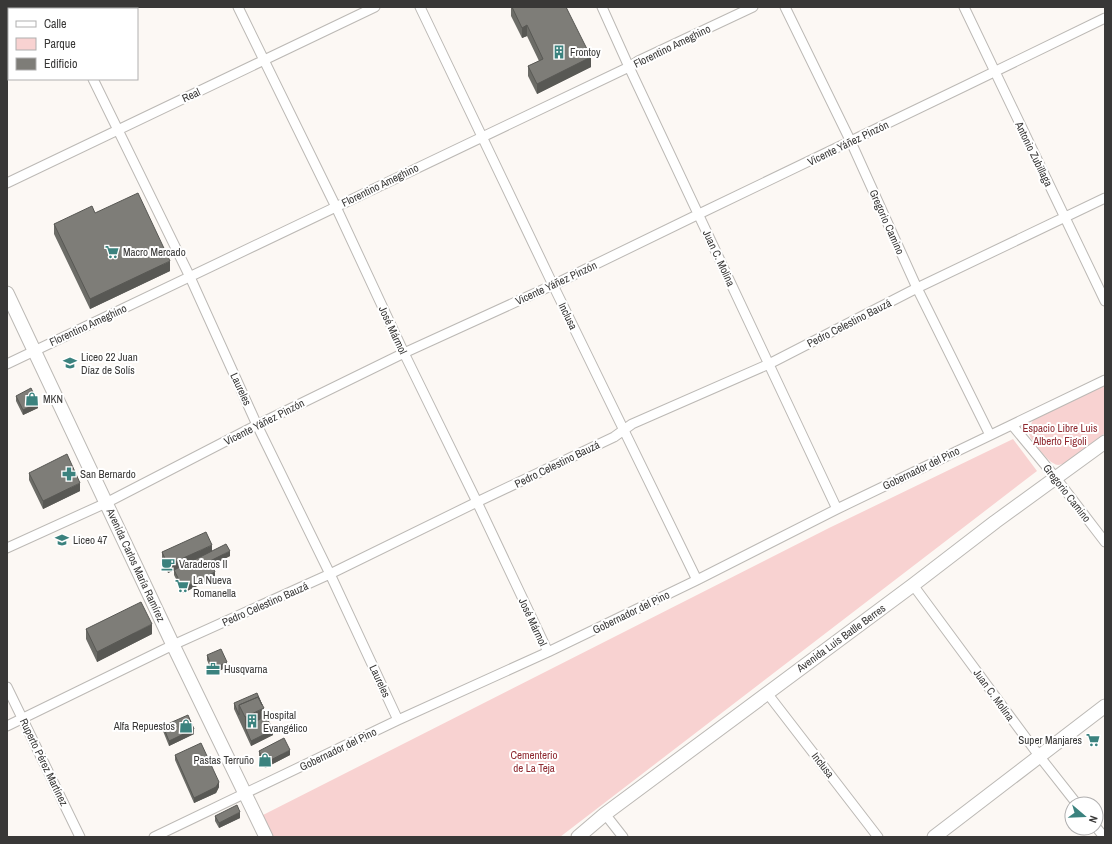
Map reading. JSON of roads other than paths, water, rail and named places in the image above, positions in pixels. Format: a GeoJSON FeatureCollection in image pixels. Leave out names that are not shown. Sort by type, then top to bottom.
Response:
{"type":"FeatureCollection","features":[{"type":"Feature","properties":{"kind":"main road","name":"Avenida Carlos María Ramírez"},"geometry":{"type":"LineString","coordinates":[[7,293],[173,645],[266,837]]}},
{"type":"Feature","properties":{"kind":"main road","name":"Avenida Luis Batlle Berres"},"geometry":{"type":"LineString","coordinates":[[578,837],[605,814],[913,585],[995,522],[1105,442]]}},
{"type":"Feature","properties":{"kind":"main road"},"geometry":{"type":"LineString","coordinates":[[934,837],[1105,706]]}},
{"type":"Feature","properties":{"kind":"street","name":"José Mármol"},"geometry":{"type":"LineString","coordinates":[[238,7],[336,207],[404,353],[548,652]]}},
{"type":"Feature","properties":{"kind":"street","name":"Real"},"geometry":{"type":"LineString","coordinates":[[7,183],[375,7]]}},
{"type":"Feature","properties":{"kind":"street","name":"Inclusa"},"geometry":{"type":"LineString","coordinates":[[420,7],[553,285],[697,580]]}},
{"type":"Feature","properties":{"kind":"street","name":"Juan C. Molina"},"geometry":{"type":"LineString","coordinates":[[602,7],[837,509]]}},
{"type":"Feature","properties":{"kind":"street","name":"Florentino Ameghino"},"geometry":{"type":"LineString","coordinates":[[7,364],[753,7]]}},
{"type":"Feature","properties":{"kind":"street","name":"Gregorio Camino"},"geometry":{"type":"LineString","coordinates":[[785,7],[851,142],[917,288],[990,435]]}},
{"type":"Feature","properties":{"kind":"street","name":"Antonio Zubillaga"},"geometry":{"type":"LineString","coordinates":[[964,7],[1105,301]]}},
{"type":"Feature","properties":{"kind":"street","name":"Vicente Yáñez Pinzón"},"geometry":{"type":"LineString","coordinates":[[7,548],[106,503],[258,425],[404,353],[553,285],[1105,18]]}},
{"type":"Feature","properties":{"kind":"street","name":"Laureles"},"geometry":{"type":"LineString","coordinates":[[93,80],[190,277],[258,425],[398,720]]}},
{"type":"Feature","properties":{"kind":"street","name":"Pedro Celestino Bauzá"},"geometry":{"type":"LineString","coordinates":[[7,726],[173,645],[330,574],[614,436],[632,424],[769,364],[917,288],[1105,198]]}},
{"type":"Feature","properties":{"kind":"street","name":"Gobernador del Pino"},"geometry":{"type":"LineString","coordinates":[[154,837],[398,720],[548,652],[697,580],[837,509],[1105,380]]}},
{"type":"Feature","properties":{"kind":"street","name":"Gregorio Camino"},"geometry":{"type":"LineString","coordinates":[[1012,425],[1056,478],[1105,542]]}},
{"type":"Feature","properties":{"kind":"street","name":"Juan C. Molina"},"geometry":{"type":"LineString","coordinates":[[913,585],[1040,757],[1072,796]]}},
{"type":"Feature","properties":{"kind":"street","name":"Ruperto Pérez Martínez"},"geometry":{"type":"LineString","coordinates":[[7,687],[80,837]]}},
{"type":"Feature","properties":{"kind":"street","name":"Inclusa"},"geometry":{"type":"LineString","coordinates":[[767,693],[878,837]]}},
{"type":"Feature","properties":{"kind":"street"},"geometry":{"type":"LineString","coordinates":[[605,814],[623,837]]}},
{"type":"Feature","properties":{"kind":"place","name":"Frontoy"},"geometry":{"type":"Point","coordinates":[559,52]}},
{"type":"Feature","properties":{"kind":"place","name":"Macro Mercado"},"geometry":{"type":"Point","coordinates":[112,252]}},
{"type":"Feature","properties":{"kind":"place","name":"Liceo 22 Juan Díaz de Solís"},"geometry":{"type":"Point","coordinates":[70,363]}},
{"type":"Feature","properties":{"kind":"place","name":"MKN"},"geometry":{"type":"Point","coordinates":[32,399]}},
{"type":"Feature","properties":{"kind":"place","name":"San Bernardo"},"geometry":{"type":"Point","coordinates":[69,474]}},
{"type":"Feature","properties":{"kind":"place","name":"Liceo 47"},"geometry":{"type":"Point","coordinates":[62,540]}},
{"type":"Feature","properties":{"kind":"place","name":"Varaderos II"},"geometry":{"type":"Point","coordinates":[168,564]}},
{"type":"Feature","properties":{"kind":"place","name":"La Nueva Romanella"},"geometry":{"type":"Point","coordinates":[182,586]}},
{"type":"Feature","properties":{"kind":"place","name":"Husqvarna"},"geometry":{"type":"Point","coordinates":[213,669]}},
{"type":"Feature","properties":{"kind":"place","name":"Hospital Evangélico"},"geometry":{"type":"Point","coordinates":[252,721]}},
{"type":"Feature","properties":{"kind":"place","name":"Alfa Repuestos"},"geometry":{"type":"Point","coordinates":[186,726]}},
{"type":"Feature","properties":{"kind":"place","name":"Super Manjares"},"geometry":{"type":"Point","coordinates":[1093,740]}},
{"type":"Feature","properties":{"kind":"place","name":"Pastas Terruño"},"geometry":{"type":"Point","coordinates":[265,760]}},
{"type":"Feature","properties":{"kind":"park label","name":"Espacio Libre Luis Alberto Figoli"},"geometry":{"type":"Point","coordinates":[1060,434]}},
{"type":"Feature","properties":{"kind":"park label","name":"Cementerio de La Teja"},"geometry":{"type":"Point","coordinates":[534,761]}}]}
